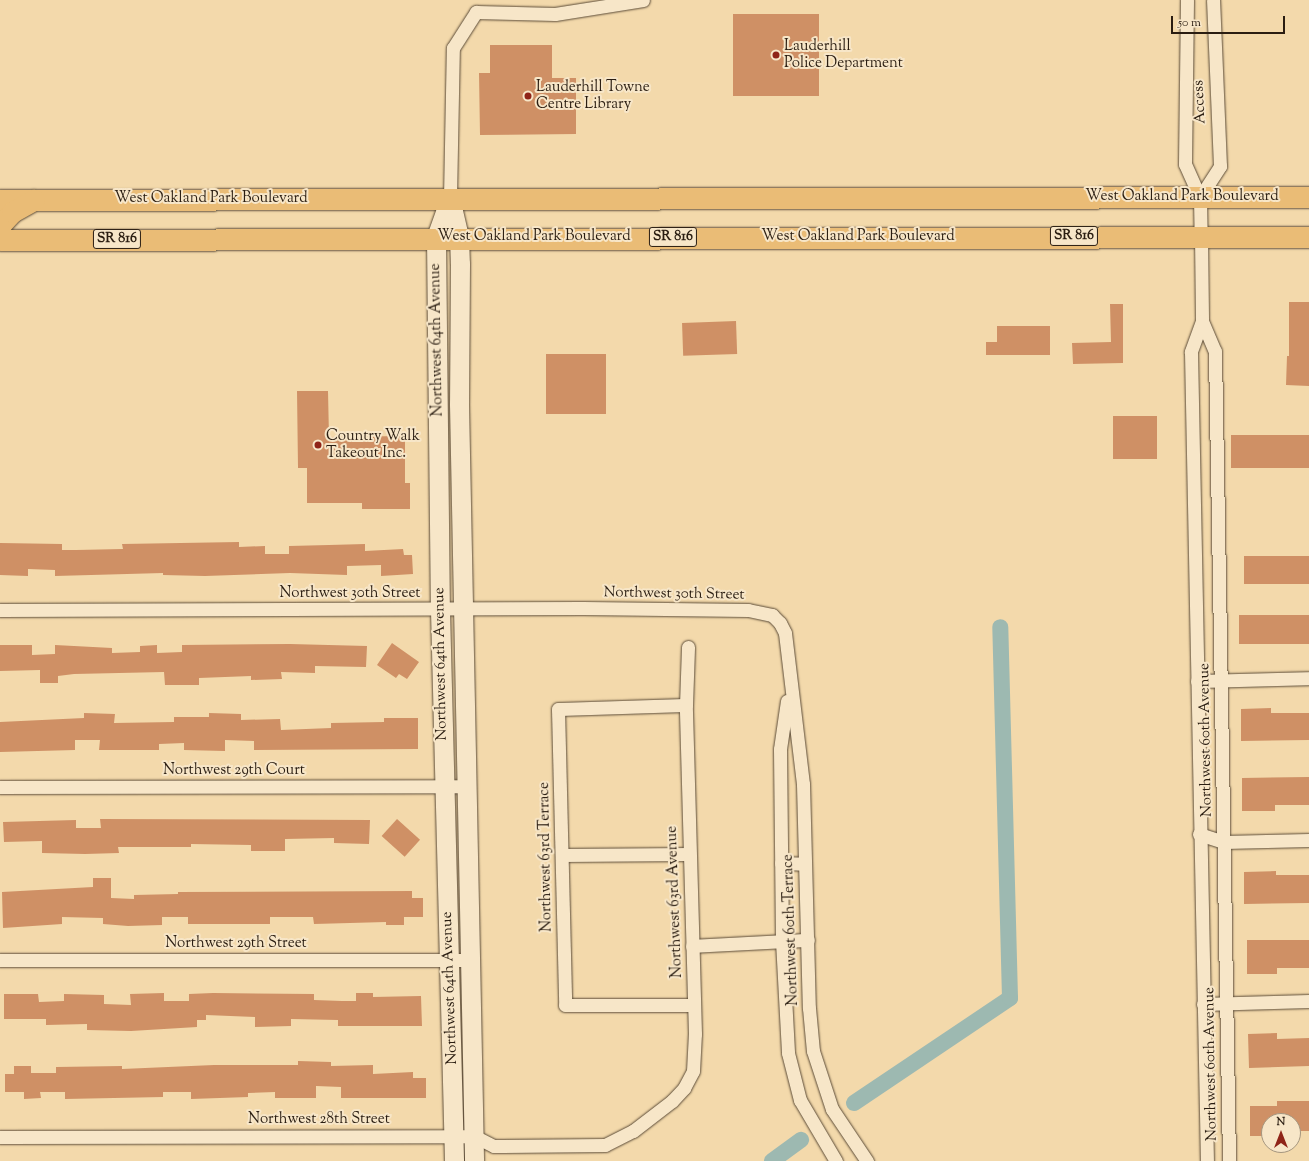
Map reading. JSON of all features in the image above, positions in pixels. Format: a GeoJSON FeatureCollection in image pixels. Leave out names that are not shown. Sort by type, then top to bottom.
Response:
{"type":"FeatureCollection","features":[{"type":"Feature","properties":{"kind":"main road","name":"West Oakland Park Boulevard"},"geometry":{"type":"LineString","coordinates":[[0,200],[1309,197]]}},
{"type":"Feature","properties":{"kind":"main road"},"geometry":{"type":"LineString","coordinates":[[0,225],[12,212],[35,200]]}},
{"type":"Feature","properties":{"kind":"main road","name":"West Oakland Park Boulevard"},"geometry":{"type":"LineString","coordinates":[[0,240],[436,237],[1309,236]]}},
{"type":"Feature","properties":{"kind":"street"},"geometry":{"type":"LineString","coordinates":[[450,198],[454,48],[476,12],[555,14],[643,0]]}},
{"type":"Feature","properties":{"kind":"street","name":"Access"},"geometry":{"type":"LineString","coordinates":[[1187,0],[1185,164],[1200,197],[1201,236]]}},
{"type":"Feature","properties":{"kind":"street","name":"Access"},"geometry":{"type":"LineString","coordinates":[[1200,197],[1220,166],[1213,0]]}},
{"type":"Feature","properties":{"kind":"street","name":"Northwest 64th Avenue"},"geometry":{"type":"LineString","coordinates":[[450,198],[436,237],[440,610],[454,1161]]}},
{"type":"Feature","properties":{"kind":"street","name":"Northwest 64th Avenue"},"geometry":{"type":"LineString","coordinates":[[450,198],[459,237],[459,404],[469,786],[474,1161]]}},
{"type":"Feature","properties":{"kind":"street","name":"Northwest 60th Avenue"},"geometry":{"type":"LineString","coordinates":[[1201,236],[1202,321],[1191,352],[1199,834],[1207,1161]]}},
{"type":"Feature","properties":{"kind":"street","name":"Northwest 60th Avenue"},"geometry":{"type":"LineString","coordinates":[[1202,321],[1215,351],[1229,1161]]}},
{"type":"Feature","properties":{"kind":"street"},"geometry":{"type":"LineString","coordinates":[[438,379],[447,393],[459,404]]}},
{"type":"Feature","properties":{"kind":"street"},"geometry":{"type":"LineString","coordinates":[[438,407],[449,415],[461,436]]}},
{"type":"Feature","properties":{"kind":"street","name":"Northwest 30th Street"},"geometry":{"type":"LineString","coordinates":[[0,610],[748,610],[772,615]]}},
{"type":"Feature","properties":{"kind":"street","name":"Northwest 60th Terrace"},"geometry":{"type":"LineString","coordinates":[[772,615],[780,623],[785,632],[790,685],[803,784],[813,1051],[832,1109],[867,1161]]}},
{"type":"Feature","properties":{"kind":"street","name":"Northwest 63rd Avenue"},"geometry":{"type":"LineString","coordinates":[[633,1131],[672,1101],[684,1088],[693,1071],[694,1005],[686,706],[688,647]]}},
{"type":"Feature","properties":{"kind":"street"},"geometry":{"type":"LineString","coordinates":[[1197,681],[1309,678]]}},
{"type":"Feature","properties":{"kind":"street","name":"Northwest 60th Terrace"},"geometry":{"type":"LineString","coordinates":[[790,685],[780,749],[782,941],[788,1053],[800,1100],[836,1161]]}},
{"type":"Feature","properties":{"kind":"street","name":"Northwest 63rd Terrace"},"geometry":{"type":"LineString","coordinates":[[686,706],[558,709],[563,855],[565,1005],[694,1005]]}},
{"type":"Feature","properties":{"kind":"street","name":"Northwest 29th Court"},"geometry":{"type":"LineString","coordinates":[[0,787],[469,786]]}},
{"type":"Feature","properties":{"kind":"street"},"geometry":{"type":"LineString","coordinates":[[1199,834],[1224,842],[1309,840]]}},
{"type":"Feature","properties":{"kind":"street"},"geometry":{"type":"LineString","coordinates":[[563,855],[689,854]]}},
{"type":"Feature","properties":{"kind":"street"},"geometry":{"type":"LineString","coordinates":[[781,863],[805,864]]}},
{"type":"Feature","properties":{"kind":"street"},"geometry":{"type":"LineString","coordinates":[[692,946],[808,940]]}},
{"type":"Feature","properties":{"kind":"street","name":"Northwest 29th Street"},"geometry":{"type":"LineString","coordinates":[[0,960],[471,960]]}},
{"type":"Feature","properties":{"kind":"street"},"geometry":{"type":"LineString","coordinates":[[1203,1004],[1309,1001]]}},
{"type":"Feature","properties":{"kind":"street","name":"Northwest 28th Street"},"geometry":{"type":"LineString","coordinates":[[0,1137],[474,1136],[494,1146],[605,1145],[633,1131]]}},
{"type":"Feature","properties":{"kind":"building","name":"Lauderhill Police Department"},"geometry":{"type":"Polygon","coordinates":[[[733,14],[819,14],[819,96],[733,96],[733,14]]]}},
{"type":"Feature","properties":{"kind":"building","name":"Lauderhill Towne Centre Library"},"geometry":{"type":"Polygon","coordinates":[[[490,45],[552,45],[552,78],[576,78],[576,134],[480,135],[479,73],[490,73],[490,45]]]}},
{"type":"Feature","properties":{"kind":"building"},"geometry":{"type":"Polygon","coordinates":[[[1289,302],[1309,302],[1309,386],[1286,385],[1287,356],[1289,356],[1289,302]]]}},
{"type":"Feature","properties":{"kind":"building"},"geometry":{"type":"Polygon","coordinates":[[[1110,304],[1123,304],[1123,363],[1073,364],[1072,343],[1111,342],[1110,304]]]}},
{"type":"Feature","properties":{"kind":"building"},"geometry":{"type":"Polygon","coordinates":[[[736,321],[737,354],[683,356],[682,323],[736,321]]]}},
{"type":"Feature","properties":{"kind":"building"},"geometry":{"type":"Polygon","coordinates":[[[997,326],[1050,326],[1050,355],[986,355],[986,342],[997,342],[997,326]]]}},
{"type":"Feature","properties":{"kind":"building"},"geometry":{"type":"Polygon","coordinates":[[[546,354],[606,354],[606,414],[546,414],[546,354]]]}},
{"type":"Feature","properties":{"kind":"building"},"geometry":{"type":"Polygon","coordinates":[[[297,391],[328,391],[329,437],[405,436],[405,483],[410,483],[410,509],[362,509],[362,503],[307,503],[307,468],[298,468],[297,391]]]}},
{"type":"Feature","properties":{"kind":"building"},"geometry":{"type":"Polygon","coordinates":[[[1113,416],[1157,416],[1157,459],[1113,459],[1113,416]]]}},
{"type":"Feature","properties":{"kind":"building"},"geometry":{"type":"Polygon","coordinates":[[[1231,435],[1309,435],[1309,468],[1231,468],[1231,435]]]}},
{"type":"Feature","properties":{"kind":"building"},"geometry":{"type":"Polygon","coordinates":[[[239,542],[239,547],[265,546],[265,554],[289,554],[289,546],[365,544],[365,551],[403,549],[404,555],[412,555],[413,574],[381,576],[381,565],[347,566],[347,575],[290,573],[205,576],[163,575],[163,573],[55,576],[55,570],[28,569],[28,576],[0,575],[0,543],[62,544],[62,550],[76,550],[123,549],[122,544],[239,542]]]}},
{"type":"Feature","properties":{"kind":"building"},"geometry":{"type":"Polygon","coordinates":[[[1244,556],[1309,556],[1309,584],[1244,584],[1244,556]]]}},
{"type":"Feature","properties":{"kind":"building"},"geometry":{"type":"Polygon","coordinates":[[[1239,615],[1309,615],[1309,644],[1239,644],[1239,615]]]}},
{"type":"Feature","properties":{"kind":"building"},"geometry":{"type":"Polygon","coordinates":[[[392,643],[419,662],[407,679],[399,674],[396,678],[377,665],[392,643]]]}},
{"type":"Feature","properties":{"kind":"building"},"geometry":{"type":"Polygon","coordinates":[[[290,644],[367,646],[366,667],[315,666],[315,673],[281,672],[282,679],[251,680],[251,676],[199,678],[199,685],[165,685],[164,672],[74,674],[58,676],[58,683],[40,683],[40,670],[0,671],[0,645],[32,645],[32,655],[55,654],[55,645],[112,648],[112,653],[140,652],[140,646],[157,645],[157,653],[182,652],[182,645],[290,644]]]}},
{"type":"Feature","properties":{"kind":"building"},"geometry":{"type":"Polygon","coordinates":[[[1271,708],[1271,713],[1309,713],[1309,740],[1241,741],[1241,709],[1271,708]]]}},
{"type":"Feature","properties":{"kind":"building"},"geometry":{"type":"Polygon","coordinates":[[[84,713],[115,714],[114,723],[174,722],[174,717],[209,717],[209,713],[241,714],[241,720],[280,719],[281,730],[331,728],[331,723],[384,722],[384,718],[418,718],[418,749],[254,750],[254,741],[225,740],[225,751],[184,750],[184,743],[159,744],[159,750],[99,750],[100,740],[75,740],[75,750],[0,752],[0,722],[84,718],[84,713]]]}},
{"type":"Feature","properties":{"kind":"building"},"geometry":{"type":"Polygon","coordinates":[[[1309,777],[1309,805],[1275,805],[1275,811],[1242,811],[1242,778],[1309,777]]]}},
{"type":"Feature","properties":{"kind":"building"},"geometry":{"type":"Polygon","coordinates":[[[100,819],[370,820],[369,844],[334,843],[334,838],[285,839],[285,851],[251,851],[251,845],[191,844],[191,847],[118,847],[119,853],[85,854],[42,853],[42,841],[4,842],[3,822],[76,820],[76,828],[101,828],[100,819]]]}},
{"type":"Feature","properties":{"kind":"building"},"geometry":{"type":"Polygon","coordinates":[[[397,819],[420,840],[405,857],[382,836],[397,819]]]}},
{"type":"Feature","properties":{"kind":"building"},"geometry":{"type":"Polygon","coordinates":[[[1276,871],[1276,875],[1309,875],[1309,903],[1244,904],[1244,872],[1276,871]]]}},
{"type":"Feature","properties":{"kind":"building"},"geometry":{"type":"Polygon","coordinates":[[[93,878],[111,878],[111,898],[134,899],[134,895],[178,894],[178,892],[412,891],[412,898],[423,898],[423,917],[404,917],[404,925],[386,925],[386,922],[314,924],[313,917],[270,917],[270,924],[188,924],[188,917],[162,917],[162,925],[128,926],[103,924],[103,918],[62,917],[62,924],[3,928],[2,892],[93,887],[93,878]]]}},
{"type":"Feature","properties":{"kind":"building"},"geometry":{"type":"Polygon","coordinates":[[[1247,940],[1309,940],[1309,968],[1277,968],[1277,974],[1247,974],[1247,940]]]}},
{"type":"Feature","properties":{"kind":"building"},"geometry":{"type":"Polygon","coordinates":[[[164,993],[164,1001],[189,1001],[189,994],[213,993],[314,994],[314,1000],[342,1001],[356,1001],[356,993],[373,993],[373,997],[421,996],[422,1026],[338,1026],[338,1020],[291,1019],[291,1026],[255,1027],[255,1017],[206,1015],[206,1020],[197,1020],[197,1027],[131,1031],[87,1030],[87,1024],[46,1025],[46,1019],[4,1019],[4,994],[38,994],[39,1002],[64,1001],[64,994],[104,995],[104,1004],[131,1005],[130,994],[164,993]]]}},
{"type":"Feature","properties":{"kind":"building"},"geometry":{"type":"Polygon","coordinates":[[[1277,1033],[1277,1039],[1309,1038],[1309,1066],[1249,1068],[1248,1034],[1277,1033]]]}},
{"type":"Feature","properties":{"kind":"building"},"geometry":{"type":"Polygon","coordinates":[[[298,1061],[331,1062],[331,1066],[373,1065],[373,1074],[413,1072],[413,1078],[426,1078],[426,1098],[341,1098],[341,1087],[316,1086],[316,1098],[275,1098],[275,1092],[248,1093],[248,1097],[191,1099],[191,1092],[163,1092],[163,1097],[65,1099],[65,1092],[40,1092],[41,1098],[24,1099],[24,1092],[5,1092],[5,1074],[14,1074],[14,1066],[31,1066],[31,1073],[56,1073],[56,1067],[122,1066],[122,1069],[214,1065],[298,1065],[298,1061]]]}},
{"type":"Feature","properties":{"kind":"building"},"geometry":{"type":"Polygon","coordinates":[[[1277,1101],[1309,1101],[1309,1131],[1301,1131],[1301,1113],[1261,1113],[1261,1136],[1250,1136],[1250,1106],[1277,1106],[1277,1101]]]}},
{"type":"Feature","properties":{"kind":"waterway"},"geometry":{"type":"LineString","coordinates":[[854,1103],[1010,998],[1000,627]]}},
{"type":"Feature","properties":{"kind":"waterway"},"geometry":{"type":"LineString","coordinates":[[772,1161],[801,1140]]}},
{"type":"Feature","properties":{"kind":"place","name":"Lauderhill Police Department"},"geometry":{"type":"Point","coordinates":[776,55]}},
{"type":"Feature","properties":{"kind":"place","name":"Lauderhill Towne Centre Library"},"geometry":{"type":"Point","coordinates":[528,96]}},
{"type":"Feature","properties":{"kind":"place","name":"Country Walk Takeout Inc."},"geometry":{"type":"Point","coordinates":[318,445]}}]}
